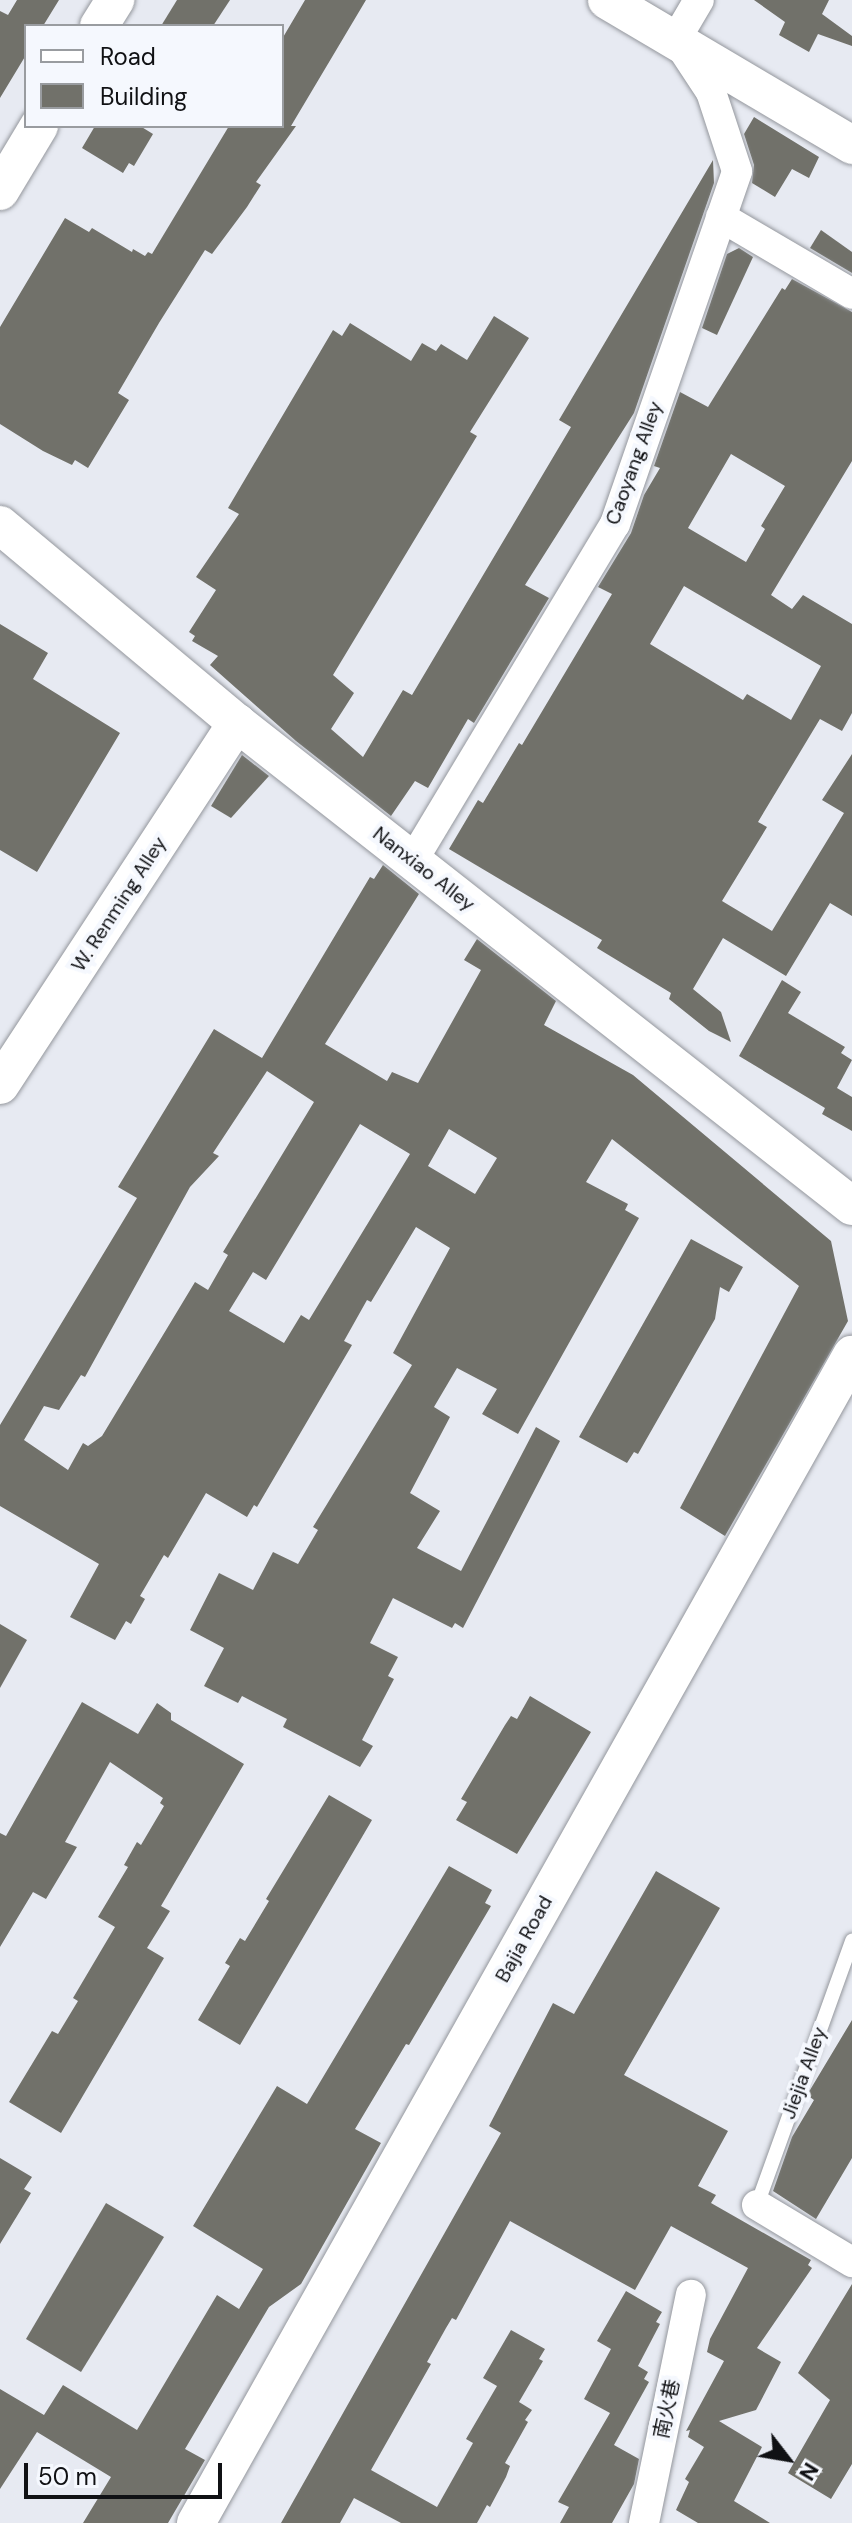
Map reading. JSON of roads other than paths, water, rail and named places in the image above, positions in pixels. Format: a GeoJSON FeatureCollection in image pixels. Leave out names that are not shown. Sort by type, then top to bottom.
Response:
{"type":"FeatureCollection","features":[{"type":"Feature","properties":{"kind":"street"},"geometry":{"type":"LineString","coordinates":[[100,24],[115,0]]}},
{"type":"Feature","properties":{"kind":"street","name":"Caoyang Alley"},"geometry":{"type":"LineString","coordinates":[[607,0],[852,145]]}},
{"type":"Feature","properties":{"kind":"street"},"geometry":{"type":"LineString","coordinates":[[676,39],[699,0]]}},
{"type":"Feature","properties":{"kind":"street","name":"Caoyang Alley"},"geometry":{"type":"LineString","coordinates":[[413,860],[615,524],[737,171],[711,92],[676,39]]}},
{"type":"Feature","properties":{"kind":"street"},"geometry":{"type":"LineString","coordinates":[[0,191],[38,128]]}},
{"type":"Feature","properties":{"kind":"street"},"geometry":{"type":"LineString","coordinates":[[721,217],[852,294]]}},
{"type":"Feature","properties":{"kind":"street","name":"Nanxiao Alley"},"geometry":{"type":"LineString","coordinates":[[0,525],[237,723],[852,1206]]}},
{"type":"Feature","properties":{"kind":"street","name":"W. Renming Alley"},"geometry":{"type":"LineString","coordinates":[[0,1085],[237,723]]}},
{"type":"Feature","properties":{"kind":"street","name":"Bajia Road"},"geometry":{"type":"LineString","coordinates":[[196,2523],[852,1355]]}},
{"type":"Feature","properties":{"kind":"street"},"geometry":{"type":"LineString","coordinates":[[757,2205],[852,2262]]}},
{"type":"Feature","properties":{"kind":"street","name":"南火巷"},"geometry":{"type":"LineString","coordinates":[[644,2523],[691,2295]]}},
{"type":"Feature","properties":{"kind":"lane","name":"Jiejia Alley"},"geometry":{"type":"LineString","coordinates":[[757,2205],[852,1941]]}}]}
